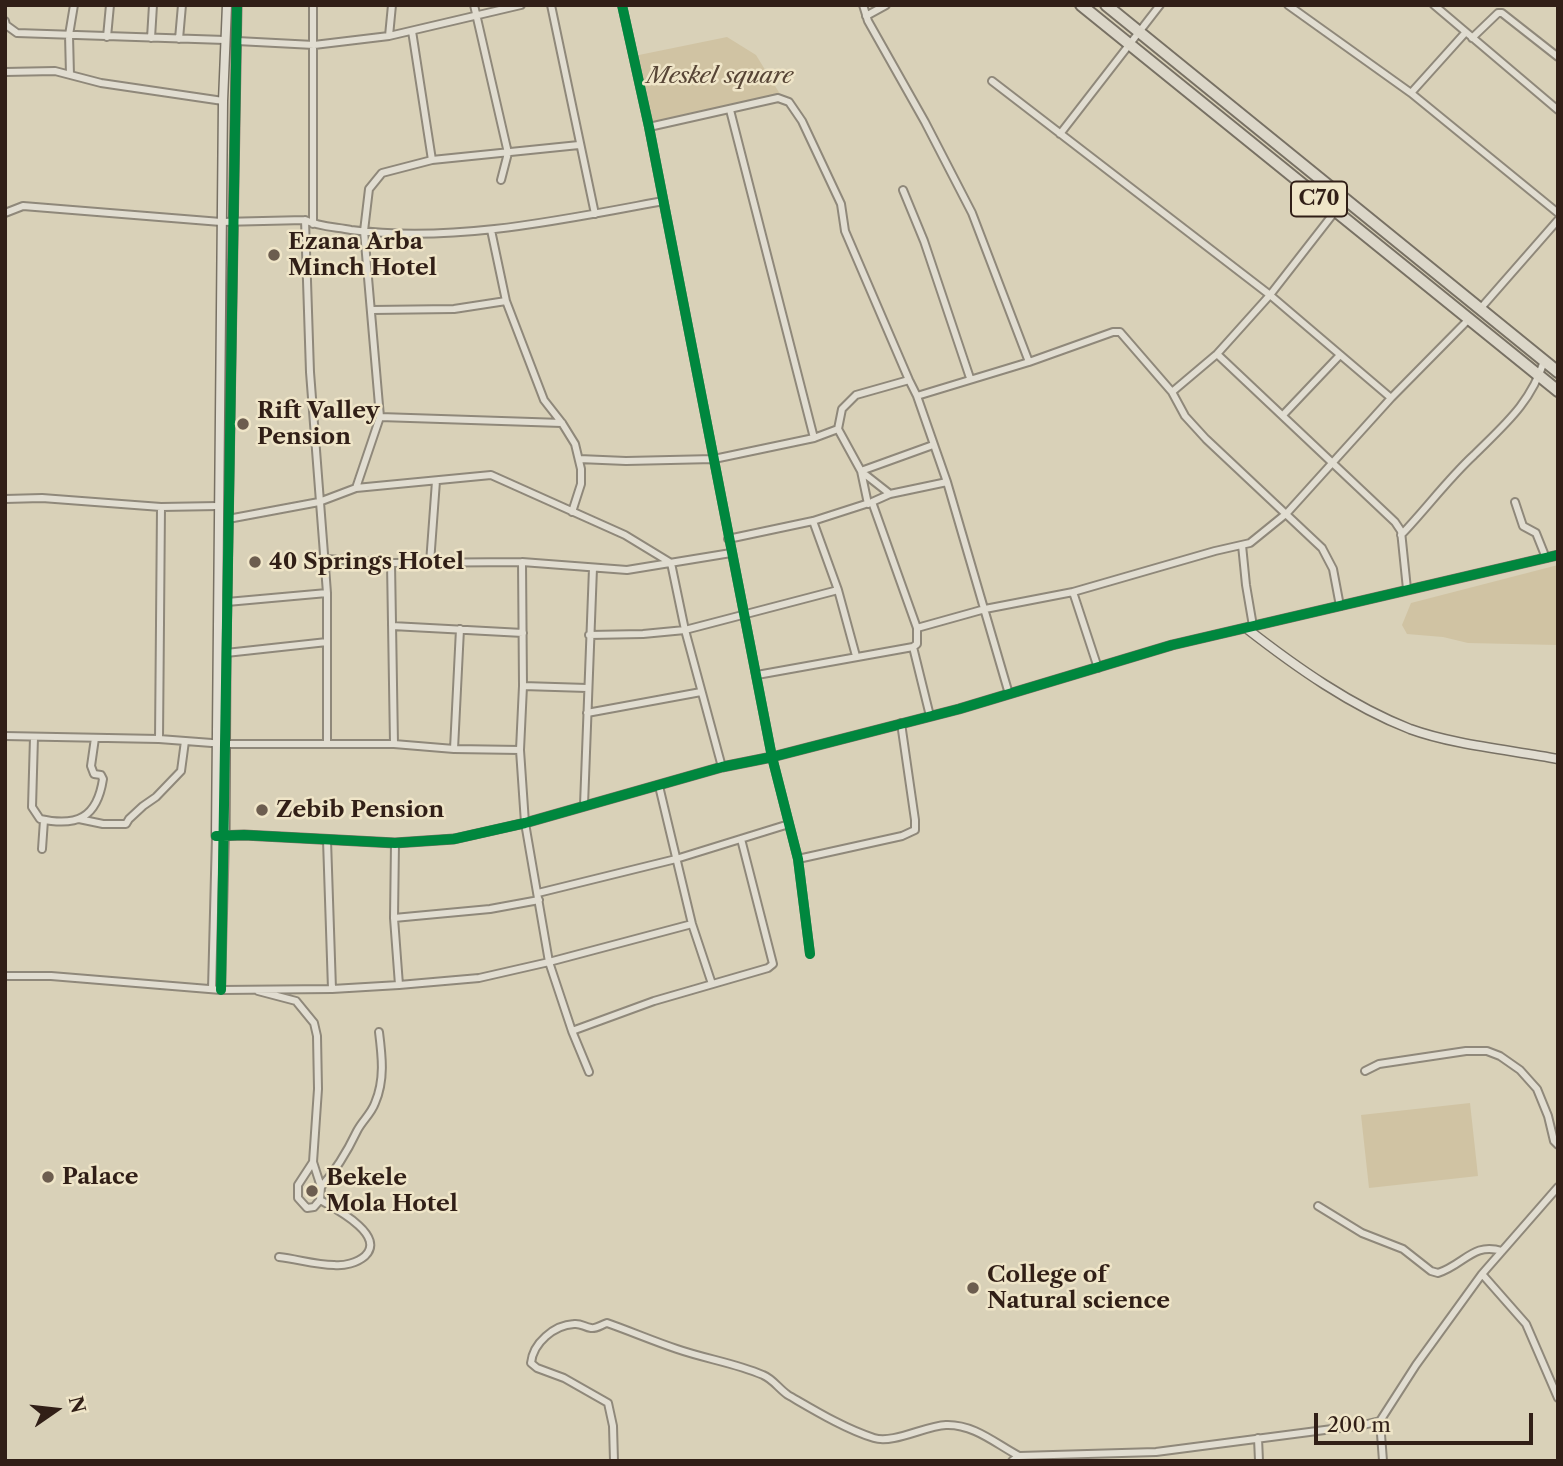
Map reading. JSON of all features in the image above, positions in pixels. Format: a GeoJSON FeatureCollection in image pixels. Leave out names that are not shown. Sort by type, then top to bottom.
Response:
{"type":"FeatureCollection","features":[{"type":"Feature","properties":{"kind":"highway","name":"C70"},"geometry":{"type":"LineString","coordinates":[[1081,5],[1558,391]]}},
{"type":"Feature","properties":{"kind":"highway","name":"C70"},"geometry":{"type":"LineString","coordinates":[[1105,5],[1558,372]]}},
{"type":"Feature","properties":{"kind":"street"},"geometry":{"type":"LineString","coordinates":[[69,75],[69,35],[74,5]]}},
{"type":"Feature","properties":{"kind":"street"},"geometry":{"type":"LineString","coordinates":[[107,37],[110,5]]}},
{"type":"Feature","properties":{"kind":"street"},"geometry":{"type":"LineString","coordinates":[[151,38],[153,5]]}},
{"type":"Feature","properties":{"kind":"street"},"geometry":{"type":"LineString","coordinates":[[179,39],[182,5]]}},
{"type":"Feature","properties":{"kind":"street"},"geometry":{"type":"LineString","coordinates":[[222,990],[218,506],[223,101],[227,5]]}},
{"type":"Feature","properties":{"kind":"street"},"geometry":{"type":"LineString","coordinates":[[220,743],[226,653],[237,5]]}},
{"type":"Feature","properties":{"kind":"street"},"geometry":{"type":"LineString","coordinates":[[313,5],[313,224]]}},
{"type":"Feature","properties":{"kind":"street"},"geometry":{"type":"LineString","coordinates":[[389,36],[392,5]]}},
{"type":"Feature","properties":{"kind":"street"},"geometry":{"type":"LineString","coordinates":[[474,5],[508,153],[502,180]]}},
{"type":"Feature","properties":{"kind":"street"},"geometry":{"type":"LineString","coordinates":[[237,41],[314,45],[389,36],[521,5]]}},
{"type":"Feature","properties":{"kind":"street"},"geometry":{"type":"LineString","coordinates":[[551,5],[595,214]]}},
{"type":"Feature","properties":{"kind":"street"},"geometry":{"type":"LineString","coordinates":[[622,5],[649,127],[772,757],[797,859],[810,954]]}},
{"type":"Feature","properties":{"kind":"street"},"geometry":{"type":"LineString","coordinates":[[863,5],[866,16],[972,213],[1029,362]]}},
{"type":"Feature","properties":{"kind":"street"},"geometry":{"type":"LineString","coordinates":[[866,16],[886,5]]}},
{"type":"Feature","properties":{"kind":"street"},"geometry":{"type":"LineString","coordinates":[[1060,134],[1160,5]]}},
{"type":"Feature","properties":{"kind":"street"},"geometry":{"type":"LineString","coordinates":[[1288,5],[1411,93],[1558,213]]}},
{"type":"Feature","properties":{"kind":"street"},"geometry":{"type":"LineString","coordinates":[[1434,5],[1558,110]]}},
{"type":"Feature","properties":{"kind":"street"},"geometry":{"type":"LineString","coordinates":[[1472,38],[1498,13],[1502,13],[1558,57]]}},
{"type":"Feature","properties":{"kind":"street"},"geometry":{"type":"LineString","coordinates":[[5,21],[6,25],[17,33],[225,40]]}},
{"type":"Feature","properties":{"kind":"street"},"geometry":{"type":"LineString","coordinates":[[412,31],[432,160]]}},
{"type":"Feature","properties":{"kind":"street"},"geometry":{"type":"LineString","coordinates":[[1411,93],[1465,33]]}},
{"type":"Feature","properties":{"kind":"street"},"geometry":{"type":"LineString","coordinates":[[5,72],[55,71],[101,83],[223,101]]}},
{"type":"Feature","properties":{"kind":"street"},"geometry":{"type":"LineString","coordinates":[[992,81],[1270,295],[1391,398]]}},
{"type":"Feature","properties":{"kind":"street"},"geometry":{"type":"LineString","coordinates":[[649,127],[778,98],[789,102],[802,121],[841,204],[845,231],[917,396],[947,482],[1009,694]]}},
{"type":"Feature","properties":{"kind":"street"},"geometry":{"type":"LineString","coordinates":[[730,110],[814,438]]}},
{"type":"Feature","properties":{"kind":"street"},"geometry":{"type":"LineString","coordinates":[[356,488],[380,417],[364,231],[369,189],[382,173],[432,160],[579,145]]}},
{"type":"Feature","properties":{"kind":"street"},"geometry":{"type":"LineString","coordinates":[[903,190],[924,241],[970,378]]}},
{"type":"Feature","properties":{"kind":"street"},"geometry":{"type":"LineString","coordinates":[[1172,392],[1217,354],[1270,295],[1344,200]]}},
{"type":"Feature","properties":{"kind":"street"},"geometry":{"type":"LineString","coordinates":[[8,210],[23,206],[221,222],[305,220],[313,224],[364,231],[429,235],[491,230],[663,201]]}},
{"type":"Feature","properties":{"kind":"street"},"geometry":{"type":"LineString","coordinates":[[305,220],[310,372],[319,502],[326,558],[327,744]]}},
{"type":"Feature","properties":{"kind":"street"},"geometry":{"type":"LineString","coordinates":[[1480,309],[1558,220]]}},
{"type":"Feature","properties":{"kind":"street"},"geometry":{"type":"LineString","coordinates":[[491,230],[506,301],[544,400],[575,444],[581,484],[572,512]]}},
{"type":"Feature","properties":{"kind":"street"},"geometry":{"type":"LineString","coordinates":[[372,310],[454,309],[506,301]]}},
{"type":"Feature","properties":{"kind":"street"},"geometry":{"type":"LineString","coordinates":[[917,628],[985,609],[1073,592],[1250,543],[1287,513],[1391,398],[1469,318]]}},
{"type":"Feature","properties":{"kind":"street"},"geometry":{"type":"LineString","coordinates":[[917,396],[1029,362],[1113,332],[1120,332],[1172,392],[1185,415],[1206,439],[1322,548],[1329,558],[1339,606]]}},
{"type":"Feature","properties":{"kind":"street"},"geometry":{"type":"LineString","coordinates":[[1217,354],[1395,522],[1401,535],[1407,589]]}},
{"type":"Feature","properties":{"kind":"street"},"geometry":{"type":"LineString","coordinates":[[1283,415],[1340,355]]}},
{"type":"Feature","properties":{"kind":"street"},"geometry":{"type":"LineString","coordinates":[[1401,535],[1475,454],[1511,420],[1539,376],[1544,360]]}},
{"type":"Feature","properties":{"kind":"street"},"geometry":{"type":"LineString","coordinates":[[757,676],[913,647],[917,644],[917,628],[870,503],[861,471],[838,429],[842,409],[856,395],[909,380]]}},
{"type":"Feature","properties":{"kind":"street"},"geometry":{"type":"LineString","coordinates":[[380,417],[562,423]]}},
{"type":"Feature","properties":{"kind":"street"},"geometry":{"type":"LineString","coordinates":[[579,458],[626,461],[714,459],[814,438],[838,429]]}},
{"type":"Feature","properties":{"kind":"street"},"geometry":{"type":"LineString","coordinates":[[861,471],[933,444]]}},
{"type":"Feature","properties":{"kind":"street"},"geometry":{"type":"LineString","coordinates":[[861,471],[890,494]]}},
{"type":"Feature","properties":{"kind":"street"},"geometry":{"type":"LineString","coordinates":[[228,519],[319,502],[356,488],[497,476],[625,535],[671,564],[685,630],[722,767]]}},
{"type":"Feature","properties":{"kind":"street"},"geometry":{"type":"LineString","coordinates":[[430,563],[436,481]]}},
{"type":"Feature","properties":{"kind":"street"},"geometry":{"type":"LineString","coordinates":[[728,539],[813,521],[890,494],[947,482]]}},
{"type":"Feature","properties":{"kind":"street"},"geometry":{"type":"LineString","coordinates":[[5,499],[161,507],[218,506]]}},
{"type":"Feature","properties":{"kind":"street"},"geometry":{"type":"LineString","coordinates":[[1515,502],[1523,526],[1536,533],[1546,558]]}},
{"type":"Feature","properties":{"kind":"street"},"geometry":{"type":"LineString","coordinates":[[159,739],[161,507]]}},
{"type":"Feature","properties":{"kind":"street"},"geometry":{"type":"LineString","coordinates":[[813,521],[838,590],[856,656]]}},
{"type":"Feature","properties":{"kind":"street"},"geometry":{"type":"LineString","coordinates":[[1242,545],[1250,627],[1278,653],[1371,711],[1413,730],[1558,759]]}},
{"type":"Feature","properties":{"kind":"street"},"geometry":{"type":"LineString","coordinates":[[326,558],[391,563],[522,562],[627,570],[731,553]]}},
{"type":"Feature","properties":{"kind":"street"},"geometry":{"type":"LineString","coordinates":[[220,836],[395,843],[454,839],[525,823],[722,767],[772,757],[930,716],[1172,645],[1558,555]]}},
{"type":"Feature","properties":{"kind":"street"},"geometry":{"type":"LineString","coordinates":[[522,562],[523,686],[520,750],[525,823],[549,962],[589,1072]]}},
{"type":"Feature","properties":{"kind":"street"},"geometry":{"type":"LineString","coordinates":[[391,563],[394,744]]}},
{"type":"Feature","properties":{"kind":"street"},"geometry":{"type":"LineString","coordinates":[[584,805],[593,568]]}},
{"type":"Feature","properties":{"kind":"street"},"geometry":{"type":"LineString","coordinates":[[589,635],[685,630],[838,590]]}},
{"type":"Feature","properties":{"kind":"street"},"geometry":{"type":"LineString","coordinates":[[1073,592],[1098,668]]}},
{"type":"Feature","properties":{"kind":"street"},"geometry":{"type":"LineString","coordinates":[[227,602],[327,593]]}},
{"type":"Feature","properties":{"kind":"street"},"geometry":{"type":"LineString","coordinates":[[392,626],[523,633]]}},
{"type":"Feature","properties":{"kind":"street"},"geometry":{"type":"LineString","coordinates":[[454,749],[460,629]]}},
{"type":"Feature","properties":{"kind":"street"},"geometry":{"type":"LineString","coordinates":[[226,653],[327,642]]}},
{"type":"Feature","properties":{"kind":"street"},"geometry":{"type":"LineString","coordinates":[[913,647],[930,716]]}},
{"type":"Feature","properties":{"kind":"street"},"geometry":{"type":"LineString","coordinates":[[523,686],[587,688]]}},
{"type":"Feature","properties":{"kind":"street"},"geometry":{"type":"LineString","coordinates":[[587,713],[701,692]]}},
{"type":"Feature","properties":{"kind":"street"},"geometry":{"type":"LineString","coordinates":[[797,859],[902,836],[915,830],[901,723]]}},
{"type":"Feature","properties":{"kind":"street"},"geometry":{"type":"LineString","coordinates":[[5,736],[220,743],[394,744],[454,749],[520,750]]}},
{"type":"Feature","properties":{"kind":"street"},"geometry":{"type":"LineString","coordinates":[[34,737],[32,807],[37,817],[44,820],[79,820],[103,824],[126,824],[156,797],[181,771],[185,741]]}},
{"type":"Feature","properties":{"kind":"street"},"geometry":{"type":"LineString","coordinates":[[79,820],[101,796],[103,779],[101,775],[94,774],[91,766],[95,738]]}},
{"type":"Feature","properties":{"kind":"street"},"geometry":{"type":"LineString","coordinates":[[659,786],[692,923],[712,984]]}},
{"type":"Feature","properties":{"kind":"street"},"geometry":{"type":"LineString","coordinates":[[42,849],[44,820]]}},
{"type":"Feature","properties":{"kind":"street"},"geometry":{"type":"LineString","coordinates":[[394,918],[490,909],[676,859],[789,824]]}},
{"type":"Feature","properties":{"kind":"street"},"geometry":{"type":"LineString","coordinates":[[212,989],[220,836]]}},
{"type":"Feature","properties":{"kind":"street"},"geometry":{"type":"LineString","coordinates":[[327,839],[331,989]]}},
{"type":"Feature","properties":{"kind":"street"},"geometry":{"type":"LineString","coordinates":[[572,1031],[654,1002],[768,968],[773,964],[741,839]]}},
{"type":"Feature","properties":{"kind":"street"},"geometry":{"type":"LineString","coordinates":[[395,843],[394,918],[398,985]]}},
{"type":"Feature","properties":{"kind":"street"},"geometry":{"type":"LineString","coordinates":[[5,976],[51,976],[222,990],[398,985],[479,978],[692,923]]}},
{"type":"Feature","properties":{"kind":"street"},"geometry":{"type":"LineString","coordinates":[[250,988],[296,1001],[314,1023],[317,1036],[318,1090],[313,1162],[321,1186],[320,1200],[314,1207],[307,1208],[298,1198],[298,1185],[313,1162]]}},
{"type":"Feature","properties":{"kind":"street"},"geometry":{"type":"LineString","coordinates":[[321,1186],[334,1173],[350,1149],[358,1129],[376,1101],[384,1065],[379,1032]]}},
{"type":"Feature","properties":{"kind":"street"},"geometry":{"type":"LineString","coordinates":[[1365,1071],[1379,1064],[1466,1051],[1487,1051],[1500,1056],[1520,1070],[1537,1089],[1554,1141],[1558,1145]]}},
{"type":"Feature","properties":{"kind":"street"},"geometry":{"type":"LineString","coordinates":[[1383,1461],[1380,1421],[1416,1365],[1482,1274],[1558,1187]]}},
{"type":"Feature","properties":{"kind":"street"},"geometry":{"type":"LineString","coordinates":[[279,1257],[335,1265],[354,1263],[366,1255],[370,1238],[365,1232],[345,1215],[320,1200]]}},
{"type":"Feature","properties":{"kind":"street"},"geometry":{"type":"LineString","coordinates":[[1318,1206],[1362,1233],[1403,1249],[1431,1271],[1438,1273],[1453,1267],[1480,1249],[1490,1247],[1502,1251]]}},
{"type":"Feature","properties":{"kind":"street"},"geometry":{"type":"LineString","coordinates":[[1482,1274],[1526,1324],[1558,1398]]}},
{"type":"Feature","properties":{"kind":"street"},"geometry":{"type":"LineString","coordinates":[[614,1461],[613,1426],[608,1403],[531,1363],[532,1354],[540,1341],[565,1325],[578,1323],[592,1328],[607,1323],[680,1350],[741,1366],[768,1378],[787,1394],[840,1424],[873,1438],[889,1439],[912,1432],[955,1426],[984,1435],[1016,1459],[1156,1452],[1380,1421]]}},
{"type":"Feature","properties":{"kind":"street"},"geometry":{"type":"LineString","coordinates":[[1258,1438],[1259,1461]]}},
{"type":"Feature","properties":{"kind":"green space","name":"Meskel square"},"geometry":{"type":"Polygon","coordinates":[[[727,37],[756,55],[780,94],[768,103],[648,126],[634,56],[727,37]]]}},
{"type":"Feature","properties":{"kind":"green space"},"geometry":{"type":"Polygon","coordinates":[[[1558,565],[1558,645],[1468,643],[1443,637],[1407,634],[1402,625],[1411,603],[1558,565]]]}},
{"type":"Feature","properties":{"kind":"green space"},"geometry":{"type":"Polygon","coordinates":[[[1470,1103],[1478,1176],[1369,1188],[1361,1115],[1470,1103]]]}},
{"type":"Feature","properties":{"kind":"cycle path"},"geometry":{"type":"LineString","coordinates":[[221,990],[237,5]]}},
{"type":"Feature","properties":{"kind":"cycle path"},"geometry":{"type":"LineString","coordinates":[[622,5],[649,127],[772,757],[798,859],[810,954]]}},
{"type":"Feature","properties":{"kind":"cycle path"},"geometry":{"type":"LineString","coordinates":[[216,836],[395,843],[454,839],[525,823],[722,767],[772,757],[959,709],[1172,645],[1558,555]]}},
{"type":"Feature","properties":{"kind":"place","name":"Ezana Arba Minch Hotel"},"geometry":{"type":"Point","coordinates":[274,255]}},
{"type":"Feature","properties":{"kind":"place","name":"Rift Valley Pension"},"geometry":{"type":"Point","coordinates":[243,424]}},
{"type":"Feature","properties":{"kind":"place","name":"40 Springs Hotel"},"geometry":{"type":"Point","coordinates":[255,562]}},
{"type":"Feature","properties":{"kind":"place","name":"Zebib Pension"},"geometry":{"type":"Point","coordinates":[262,810]}},
{"type":"Feature","properties":{"kind":"place","name":"Palace"},"geometry":{"type":"Point","coordinates":[48,1177]}},
{"type":"Feature","properties":{"kind":"place","name":"Bekele Mola Hotel"},"geometry":{"type":"Point","coordinates":[312,1191]}},
{"type":"Feature","properties":{"kind":"place","name":"College of Natural science"},"geometry":{"type":"Point","coordinates":[973,1288]}}]}
